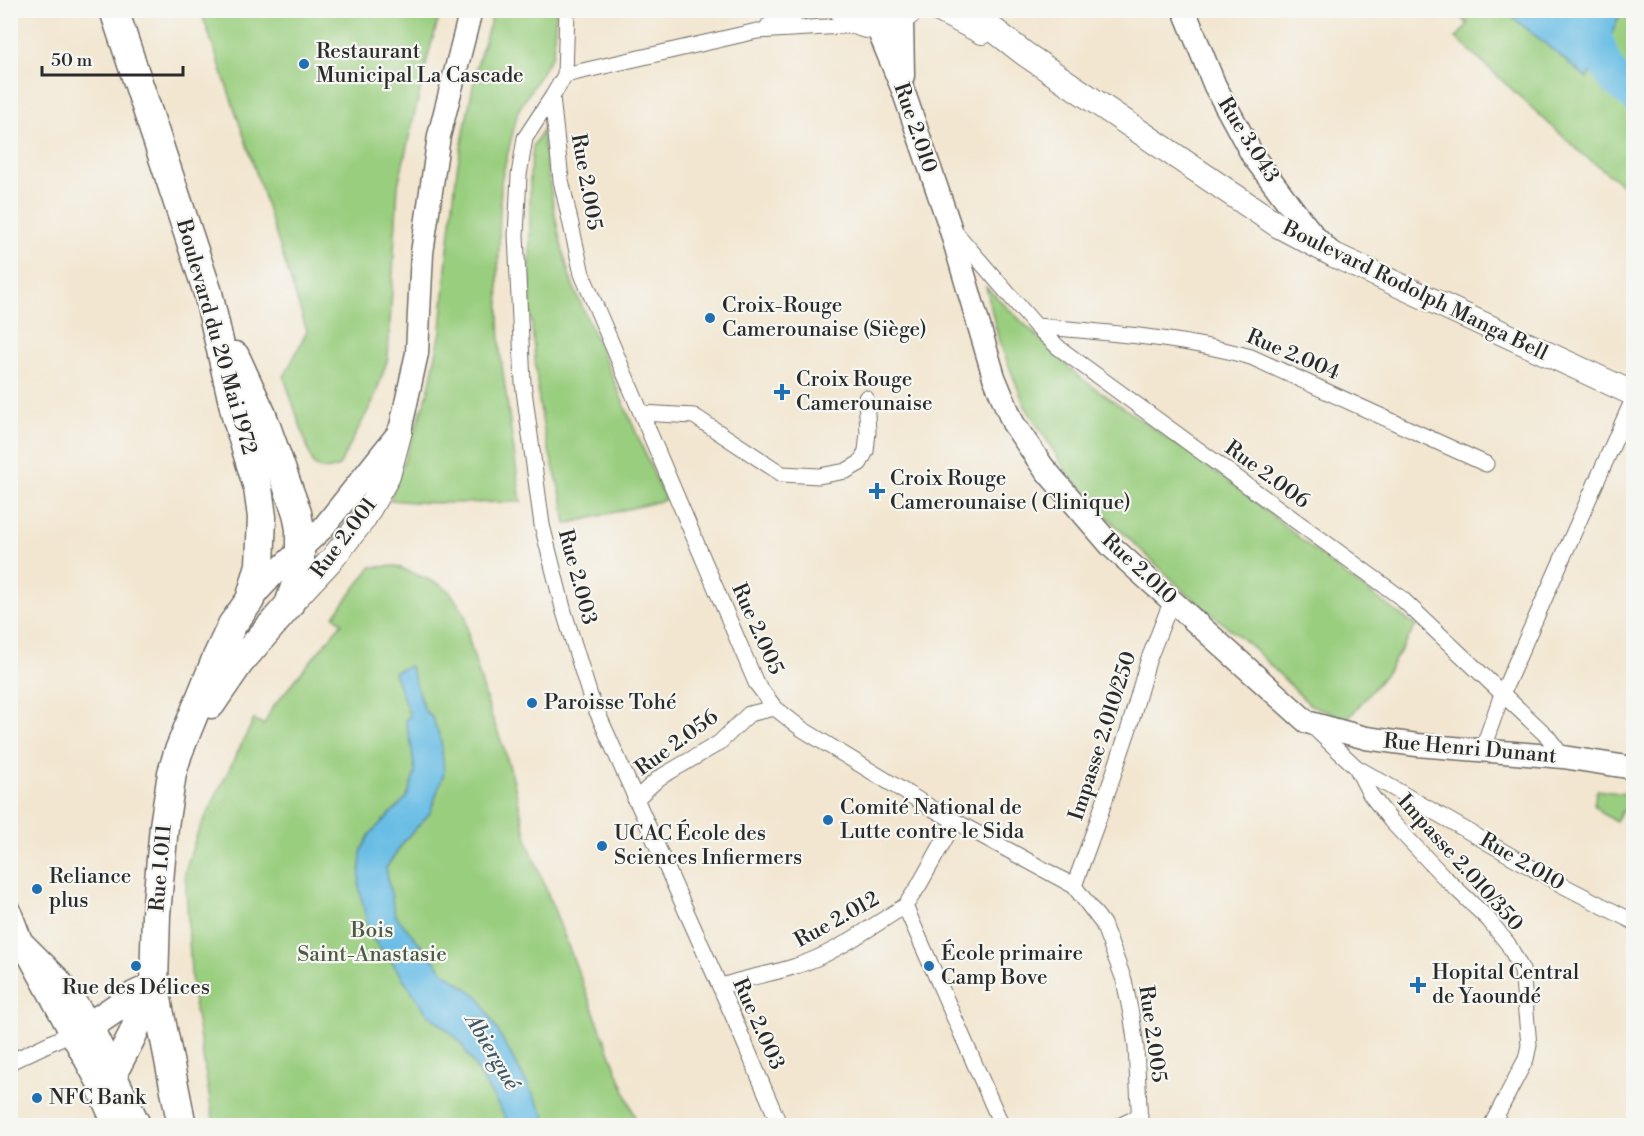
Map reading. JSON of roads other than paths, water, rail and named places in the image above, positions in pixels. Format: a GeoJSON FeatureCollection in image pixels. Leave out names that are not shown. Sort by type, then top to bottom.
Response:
{"type":"FeatureCollection","features":[{"type":"Feature","properties":{"kind":"highway","name":"Boulevard du 20 Mai 1972"},"geometry":{"type":"LineString","coordinates":[[114,10],[208,293],[236,416],[258,488],[262,517],[260,565],[250,600]]}},
{"type":"Feature","properties":{"kind":"highway"},"geometry":{"type":"LineString","coordinates":[[208,293],[262,415],[297,513],[300,529],[300,572],[289,604]]}},
{"type":"Feature","properties":{"kind":"highway","name":"Rue 1.011"},"geometry":{"type":"LineString","coordinates":[[153,985],[160,863],[172,773],[178,753],[232,625],[250,600]]}},
{"type":"Feature","properties":{"kind":"highway","name":"Rue 1.011"},"geometry":{"type":"LineString","coordinates":[[178,753],[239,663],[289,604]]}},
{"type":"Feature","properties":{"kind":"highway"},"geometry":{"type":"LineString","coordinates":[[81,1029],[153,985]]}},
{"type":"Feature","properties":{"kind":"highway"},"geometry":{"type":"LineString","coordinates":[[118,1125],[108,1081],[132,1036],[153,985]]}},
{"type":"Feature","properties":{"kind":"highway"},"geometry":{"type":"LineString","coordinates":[[153,985],[182,1125]]}},
{"type":"Feature","properties":{"kind":"main road"},"geometry":{"type":"LineString","coordinates":[[250,600],[322,529],[400,431],[417,353],[422,253],[439,136],[471,10]]}},
{"type":"Feature","properties":{"kind":"main road"},"geometry":{"type":"LineString","coordinates":[[841,10],[852,21],[869,26],[890,25],[907,15]]}},
{"type":"Feature","properties":{"kind":"main road"},"geometry":{"type":"LineString","coordinates":[[939,10],[1025,54]]}},
{"type":"Feature","properties":{"kind":"main road"},"geometry":{"type":"LineString","coordinates":[[968,10],[1025,54]]}},
{"type":"Feature","properties":{"kind":"main road","name":"Rue 3.043"},"geometry":{"type":"LineString","coordinates":[[1184,10],[1215,86],[1253,156],[1314,236],[1334,255]]}},
{"type":"Feature","properties":{"kind":"main road"},"geometry":{"type":"LineString","coordinates":[[903,90],[907,15]]}},
{"type":"Feature","properties":{"kind":"main road","name":"Rue 2.010"},"geometry":{"type":"LineString","coordinates":[[869,26],[903,90],[949,224],[994,376],[1013,423],[1043,467],[1112,547],[1307,722]]}},
{"type":"Feature","properties":{"kind":"main road","name":"Boulevard Rodolph Manga Bell"},"geometry":{"type":"LineString","coordinates":[[1025,54],[1279,226],[1334,255],[1634,396]]}},
{"type":"Feature","properties":{"kind":"main road","name":"Rue 2.001"},"geometry":{"type":"LineString","coordinates":[[289,604],[333,558],[363,520],[388,476],[400,431]]}},
{"type":"Feature","properties":{"kind":"main road","name":"Rue Henri Dunant"},"geometry":{"type":"LineString","coordinates":[[1307,722],[1366,738],[1563,758],[1634,768]]}},
{"type":"Feature","properties":{"kind":"main road"},"geometry":{"type":"LineString","coordinates":[[10,912],[21,941],[59,979],[81,1029],[108,1081],[140,1125]]}},
{"type":"Feature","properties":{"kind":"street","name":"Rue 2.003"},"geometry":{"type":"LineString","coordinates":[[567,10],[565,75],[525,138],[519,176],[516,235],[523,383],[542,525],[564,612],[590,696],[780,1125]]}},
{"type":"Feature","properties":{"kind":"street"},"geometry":{"type":"LineString","coordinates":[[565,75],[757,31],[806,10]]}},
{"type":"Feature","properties":{"kind":"street"},"geometry":{"type":"LineString","coordinates":[[757,31],[869,26]]}},
{"type":"Feature","properties":{"kind":"street","name":"Rue 2.005"},"geometry":{"type":"LineString","coordinates":[[552,97],[561,180],[582,274],[756,683],[775,708],[802,729],[955,821],[1074,886],[1102,924],[1124,981],[1136,1047],[1140,1121]]}},
{"type":"Feature","properties":{"kind":"street","name":"Rue 2.006"},"geometry":{"type":"LineString","coordinates":[[949,224],[1036,326],[1059,348],[1400,597],[1547,736],[1563,758]]}},
{"type":"Feature","properties":{"kind":"street","name":"Rue 2.004"},"geometry":{"type":"LineString","coordinates":[[1036,326],[1147,337],[1218,348],[1251,357],[1486,464]]}},
{"type":"Feature","properties":{"kind":"street"},"geometry":{"type":"LineString","coordinates":[[1482,751],[1502,694],[1634,396]]}},
{"type":"Feature","properties":{"kind":"street"},"geometry":{"type":"LineString","coordinates":[[642,413],[694,416],[782,474],[819,476],[846,471],[860,463],[866,451],[868,432],[866,398]]}},
{"type":"Feature","properties":{"kind":"street","name":"Impasse 2.010/250"},"geometry":{"type":"LineString","coordinates":[[1074,886],[1129,728],[1148,661],[1172,600]]}},
{"type":"Feature","properties":{"kind":"street","name":"Rue 2.056"},"geometry":{"type":"LineString","coordinates":[[635,800],[659,778],[719,743],[749,714],[775,708]]}},
{"type":"Feature","properties":{"kind":"street","name":"Rue 2.010"},"geometry":{"type":"LineString","coordinates":[[1307,722],[1356,767],[1560,884],[1634,922]]}},
{"type":"Feature","properties":{"kind":"street","name":"Impasse 2.010/350"},"geometry":{"type":"LineString","coordinates":[[1356,767],[1370,794],[1391,821],[1444,878],[1488,919],[1508,944],[1522,970],[1529,1045],[1526,1059],[1491,1125]]}},
{"type":"Feature","properties":{"kind":"street"},"geometry":{"type":"LineString","coordinates":[[955,821],[918,887],[904,906],[1002,1125]]}},
{"type":"Feature","properties":{"kind":"street","name":"Rue 2.012"},"geometry":{"type":"LineString","coordinates":[[720,987],[737,980],[796,966],[834,950],[904,906]]}},
{"type":"Feature","properties":{"kind":"street"},"geometry":{"type":"LineString","coordinates":[[10,1062],[81,1029]]}},
{"type":"Feature","properties":{"kind":"street"},"geometry":{"type":"LineString","coordinates":[[1119,1125],[1140,1121]]}},
{"type":"Feature","properties":{"kind":"water"},"geometry":{"type":"Polygon","coordinates":[[[1505,11],[1621,11],[1602,58],[1587,78],[1505,11]]]}},
{"type":"Feature","properties":{"kind":"water","name":"Abiergué"},"geometry":{"type":"Polygon","coordinates":[[[410,666],[425,711],[432,717],[441,740],[444,773],[430,813],[405,840],[386,868],[395,915],[444,972],[479,997],[550,1125],[510,1125],[459,1040],[426,1012],[392,962],[370,936],[359,887],[361,852],[370,834],[407,797],[415,773],[405,720],[410,716],[394,672],[410,666]]]}},
{"type":"Feature","properties":{"kind":"waterway"},"geometry":{"type":"LineString","coordinates":[[1587,10],[1602,58],[1613,77],[1634,95]]}},
{"type":"Feature","properties":{"kind":"place","name":"Restaurant Municipal La Cascade"},"geometry":{"type":"Point","coordinates":[304,64]}},
{"type":"Feature","properties":{"kind":"place","name":"Croix-Rouge Camerounaise (Siège)"},"geometry":{"type":"Point","coordinates":[710,318]}},
{"type":"Feature","properties":{"kind":"place","name":"Croix Rouge Camerounaise"},"geometry":{"type":"Point","coordinates":[782,392]}},
{"type":"Feature","properties":{"kind":"place","name":"Croix Rouge Camerounaise ( Clinique)"},"geometry":{"type":"Point","coordinates":[877,491]}},
{"type":"Feature","properties":{"kind":"place","name":"Paroisse Tohé"},"geometry":{"type":"Point","coordinates":[532,703]}},
{"type":"Feature","properties":{"kind":"place","name":"Comité National de Lutte contre le Sida"},"geometry":{"type":"Point","coordinates":[828,820]}},
{"type":"Feature","properties":{"kind":"place","name":"UCAC École des Sciences Infiermers"},"geometry":{"type":"Point","coordinates":[602,846]}},
{"type":"Feature","properties":{"kind":"place","name":"Reliance plus"},"geometry":{"type":"Point","coordinates":[37,889]}},
{"type":"Feature","properties":{"kind":"place","name":"Rue des Délices"},"geometry":{"type":"Point","coordinates":[136,966]}},
{"type":"Feature","properties":{"kind":"place","name":"École primaire Camp Bove"},"geometry":{"type":"Point","coordinates":[929,966]}},
{"type":"Feature","properties":{"kind":"place","name":"Hopital Central de Yaoundé"},"geometry":{"type":"Point","coordinates":[1418,985]}},
{"type":"Feature","properties":{"kind":"place","name":"NFC Bank"},"geometry":{"type":"Point","coordinates":[37,1098]}},
{"type":"Feature","properties":{"kind":"park label","name":"Bois Saint-Anastasie"},"geometry":{"type":"Point","coordinates":[372,943]}}]}
